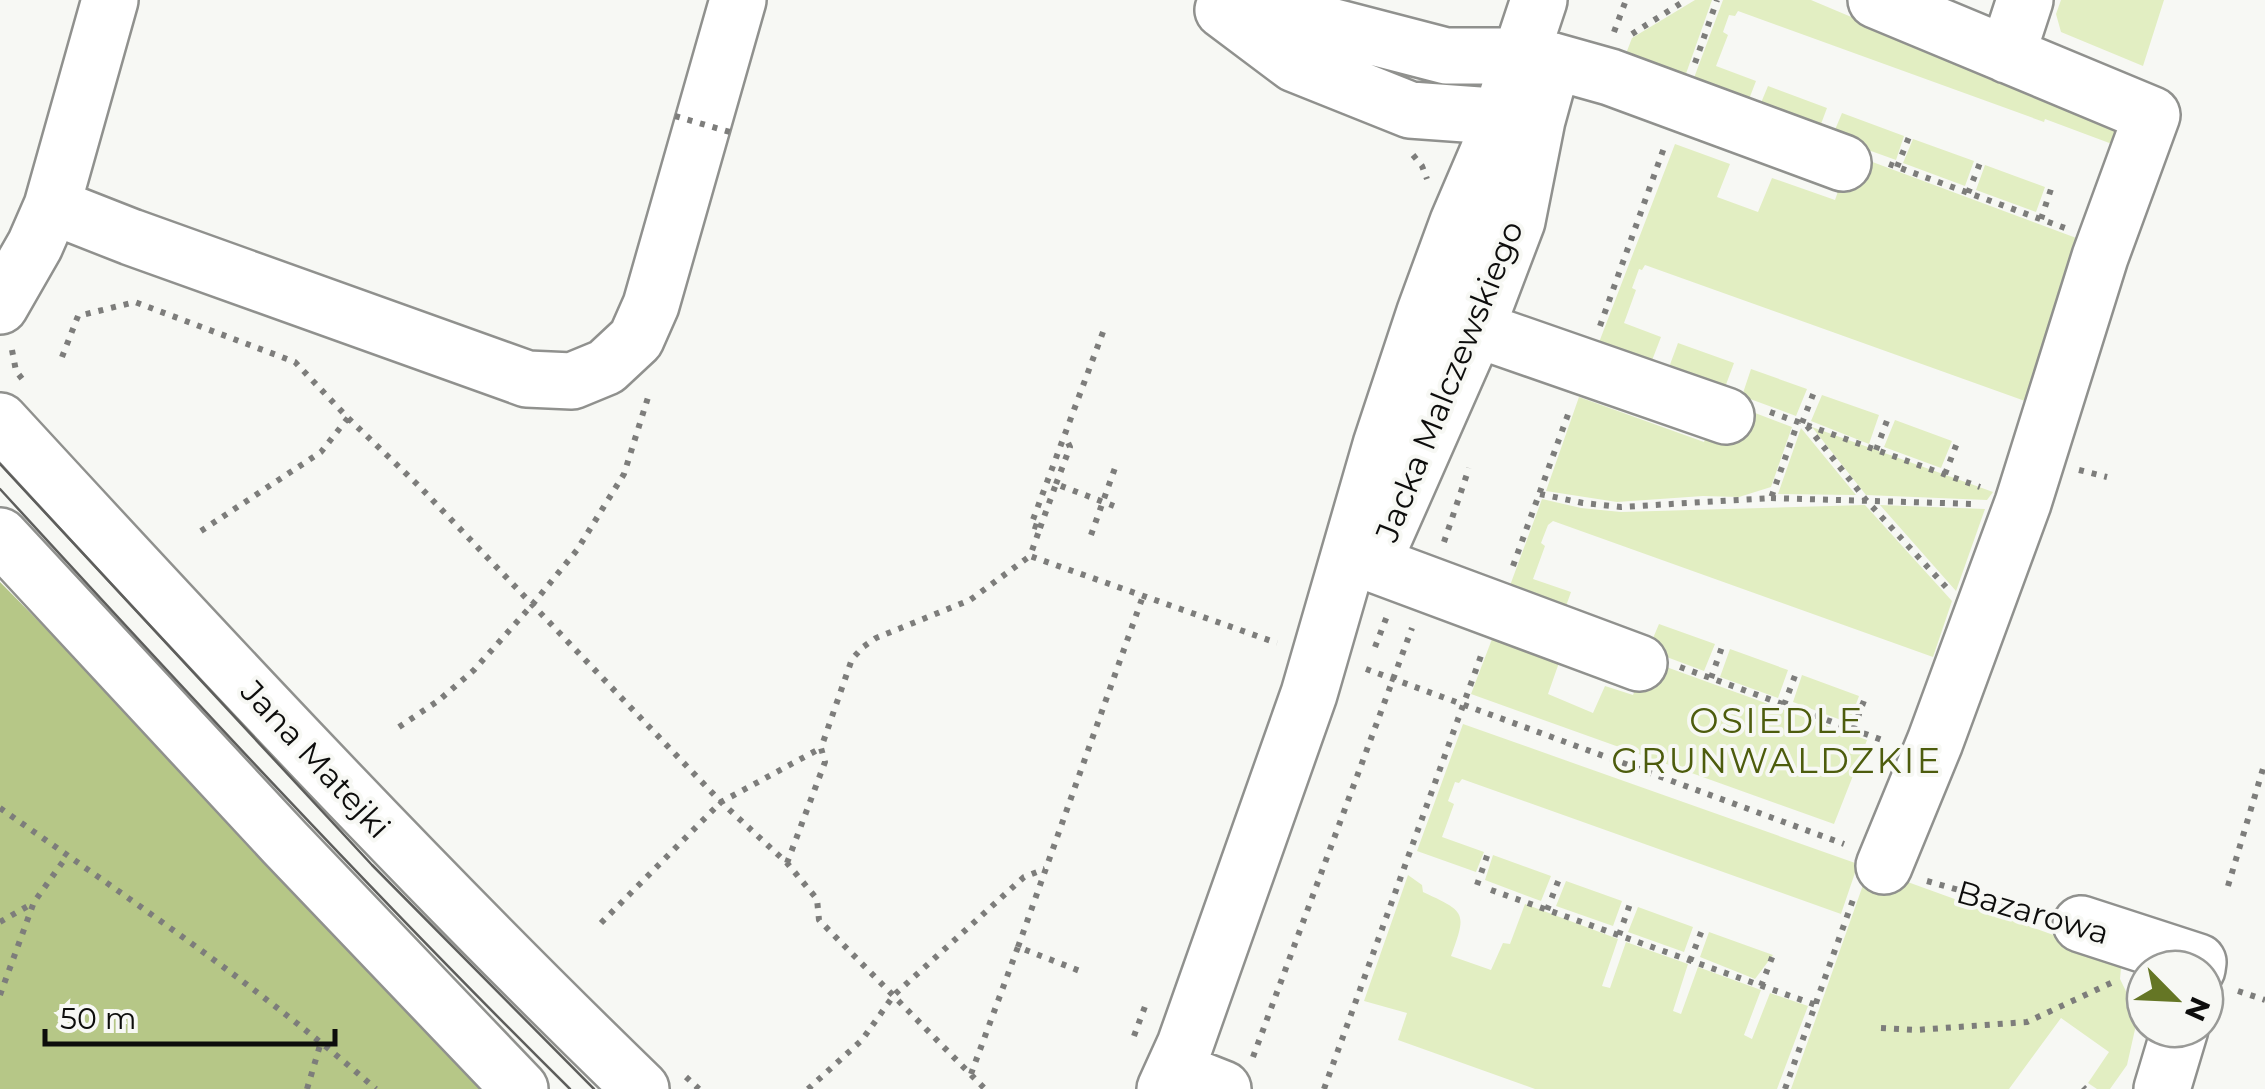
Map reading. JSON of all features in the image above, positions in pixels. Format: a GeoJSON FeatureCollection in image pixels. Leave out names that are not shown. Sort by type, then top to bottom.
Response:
{"type":"FeatureCollection","features":[{"type":"Feature","properties":{"kind":"street"},"geometry":{"type":"LineString","coordinates":[[1,300],[35,245],[52,206],[110,0]]}},
{"type":"Feature","properties":{"kind":"street"},"geometry":{"type":"LineString","coordinates":[[52,206],[527,379],[572,381],[606,367],[636,339],[651,305],[738,0]]}},
{"type":"Feature","properties":{"kind":"street","name":"Jacka Malczewskiego"},"geometry":{"type":"LineString","coordinates":[[1538,59],[1539,0]]}},
{"type":"Feature","properties":{"kind":"street","name":"Jacka Malczewskiego"},"geometry":{"type":"LineString","coordinates":[[1309,694],[1372,564],[1476,329],[1517,221],[1519,119],[1538,59],[1571,0]]}},
{"type":"Feature","properties":{"kind":"street"},"geometry":{"type":"LineString","coordinates":[[1876,0],[2152,116],[2100,258],[2023,503],[1935,742],[1901,872]]}},
{"type":"Feature","properties":{"kind":"street"},"geometry":{"type":"LineString","coordinates":[[2007,55],[2025,0]]}},
{"type":"Feature","properties":{"kind":"street"},"geometry":{"type":"LineString","coordinates":[[1206,5],[1280,14],[1446,56],[1538,59],[1610,77],[1842,163]]}},
{"type":"Feature","properties":{"kind":"street"},"geometry":{"type":"LineString","coordinates":[[1206,5],[1295,64],[1410,131],[1452,185]]}},
{"type":"Feature","properties":{"kind":"street"},"geometry":{"type":"LineString","coordinates":[[1410,131],[1519,119]]}},
{"type":"Feature","properties":{"kind":"street","name":"Jacka Malczewskiego"},"geometry":{"type":"LineString","coordinates":[[1197,1075],[1381,445],[1458,222],[1452,185],[1519,119]]}},
{"type":"Feature","properties":{"kind":"street"},"geometry":{"type":"LineString","coordinates":[[1476,329],[1726,416]]}},
{"type":"Feature","properties":{"kind":"street","name":"Jana Matejki"},"geometry":{"type":"LineString","coordinates":[[2,416],[330,776],[533,985],[641,1089]]}},
{"type":"Feature","properties":{"kind":"street"},"geometry":{"type":"LineString","coordinates":[[7,559],[520,1089]]}},
{"type":"Feature","properties":{"kind":"street"},"geometry":{"type":"LineString","coordinates":[[1372,564],[1639,663]]}},
{"type":"Feature","properties":{"kind":"street","name":"Bazarowa"},"geometry":{"type":"LineString","coordinates":[[2081,924],[2158,949]]}},
{"type":"Feature","properties":{"kind":"street"},"geometry":{"type":"LineString","coordinates":[[2162,1089],[2174,1049]]}},
{"type":"Feature","properties":{"kind":"path"},"geometry":{"type":"LineString","coordinates":[[1626,36],[1686,0]]}},
{"type":"Feature","properties":{"kind":"path"},"geometry":{"type":"LineString","coordinates":[[1324,1089],[1717,0]]}},
{"type":"Feature","properties":{"kind":"path"},"geometry":{"type":"LineString","coordinates":[[675,116],[730,132]]}},
{"type":"Feature","properties":{"kind":"path"},"geometry":{"type":"LineString","coordinates":[[1410,131],[1422,166],[1452,185]]}},
{"type":"Feature","properties":{"kind":"path"},"geometry":{"type":"LineString","coordinates":[[1898,167],[1909,137]]}},
{"type":"Feature","properties":{"kind":"path"},"geometry":{"type":"LineString","coordinates":[[1968,193],[1980,164]]}},
{"type":"Feature","properties":{"kind":"path"},"geometry":{"type":"LineString","coordinates":[[2041,219],[2051,189]]}},
{"type":"Feature","properties":{"kind":"path"},"geometry":{"type":"LineString","coordinates":[[62,356],[78,316],[136,302],[295,362],[721,802],[786,864],[816,899],[820,920],[985,1089]]}},
{"type":"Feature","properties":{"kind":"path"},"geometry":{"type":"LineString","coordinates":[[1040,528],[1031,526],[1103,332]]}},
{"type":"Feature","properties":{"kind":"path"},"geometry":{"type":"LineString","coordinates":[[1772,498],[1814,392]]}},
{"type":"Feature","properties":{"kind":"path"},"geometry":{"type":"LineString","coordinates":[[1726,416],[1732,398],[1982,488]]}},
{"type":"Feature","properties":{"kind":"path"},"geometry":{"type":"LineString","coordinates":[[202,532],[321,452],[348,418]]}},
{"type":"Feature","properties":{"kind":"path"},"geometry":{"type":"LineString","coordinates":[[1876,450],[1888,418]]}},
{"type":"Feature","properties":{"kind":"path"},"geometry":{"type":"LineString","coordinates":[[1802,423],[1946,588]]}},
{"type":"Feature","properties":{"kind":"path"},"geometry":{"type":"LineString","coordinates":[[786,864],[825,762],[821,748],[852,659],[876,638],[970,600],[1030,556],[1070,447],[1065,436]]}},
{"type":"Feature","properties":{"kind":"path"},"geometry":{"type":"LineString","coordinates":[[1945,474],[1957,443]]}},
{"type":"Feature","properties":{"kind":"path"},"geometry":{"type":"LineString","coordinates":[[1197,1075],[1392,679],[1474,454]]}},
{"type":"Feature","properties":{"kind":"path"},"geometry":{"type":"LineString","coordinates":[[1091,535],[1115,468]]}},
{"type":"Feature","properties":{"kind":"path"},"geometry":{"type":"LineString","coordinates":[[399,727],[474,670],[532,606],[578,550],[624,474]]}},
{"type":"Feature","properties":{"kind":"path"},"geometry":{"type":"LineString","coordinates":[[1056,484],[1114,506]]}},
{"type":"Feature","properties":{"kind":"path"},"geometry":{"type":"LineString","coordinates":[[1539,494],[1621,508],[1772,498],[1976,504]]}},
{"type":"Feature","properties":{"kind":"path"},"geometry":{"type":"LineString","coordinates":[[1030,556],[1277,643]]}},
{"type":"Feature","properties":{"kind":"path"},"geometry":{"type":"LineString","coordinates":[[970,1074],[1143,596]]}},
{"type":"Feature","properties":{"kind":"path"},"geometry":{"type":"LineString","coordinates":[[1711,678],[1722,647]]}},
{"type":"Feature","properties":{"kind":"path"},"geometry":{"type":"LineString","coordinates":[[1639,663],[1643,653],[1887,742]]}},
{"type":"Feature","properties":{"kind":"path"},"geometry":{"type":"LineString","coordinates":[[1366,669],[1870,853],[1901,872]]}},
{"type":"Feature","properties":{"kind":"path"},"geometry":{"type":"LineString","coordinates":[[1784,704],[1796,673]]}},
{"type":"Feature","properties":{"kind":"path"},"geometry":{"type":"LineString","coordinates":[[1853,730],[1865,698]]}},
{"type":"Feature","properties":{"kind":"path"},"geometry":{"type":"LineString","coordinates":[[601,922],[721,802],[821,748]]}},
{"type":"Feature","properties":{"kind":"path"},"geometry":{"type":"LineString","coordinates":[[2228,886],[2265,762]]}},
{"type":"Feature","properties":{"kind":"path"},"geometry":{"type":"LineString","coordinates":[[0,808],[197,946],[322,1042],[376,1089]]}},
{"type":"Feature","properties":{"kind":"path"},"geometry":{"type":"LineString","coordinates":[[1477,884],[1488,854]]}},
{"type":"Feature","properties":{"kind":"path"},"geometry":{"type":"LineString","coordinates":[[0,995],[34,902],[67,856]]}},
{"type":"Feature","properties":{"kind":"path"},"geometry":{"type":"LineString","coordinates":[[808,1089],[862,1040],[894,995],[1024,877],[1046,869]]}},
{"type":"Feature","properties":{"kind":"path","name":"Bazarowa"},"geometry":{"type":"LineString","coordinates":[[1901,872],[2081,924]]}},
{"type":"Feature","properties":{"kind":"path"},"geometry":{"type":"LineString","coordinates":[[1547,910],[1559,879]]}},
{"type":"Feature","properties":{"kind":"path"},"geometry":{"type":"LineString","coordinates":[[1491,890],[1816,1006],[1785,1089]]}},
{"type":"Feature","properties":{"kind":"path"},"geometry":{"type":"LineString","coordinates":[[0,922],[34,902]]}},
{"type":"Feature","properties":{"kind":"path"},"geometry":{"type":"LineString","coordinates":[[1619,935],[1630,904]]}},
{"type":"Feature","properties":{"kind":"path"},"geometry":{"type":"LineString","coordinates":[[1690,960],[1702,930]]}},
{"type":"Feature","properties":{"kind":"path"},"geometry":{"type":"LineString","coordinates":[[1018,947],[1085,973]]}},
{"type":"Feature","properties":{"kind":"path"},"geometry":{"type":"LineString","coordinates":[[1761,986],[1774,955]]}},
{"type":"Feature","properties":{"kind":"path"},"geometry":{"type":"LineString","coordinates":[[1882,1028],[1916,1030],[2027,1022],[2120,979]]}},
{"type":"Feature","properties":{"kind":"path"},"geometry":{"type":"LineString","coordinates":[[308,1089],[322,1042]]}},
{"type":"Feature","properties":{"kind":"green space"},"geometry":{"type":"Polygon","coordinates":[[[1695,0],[1712,0],[1682,85],[1622,64],[1632,38],[1695,0]]]}},
{"type":"Feature","properties":{"kind":"green space"},"geometry":{"type":"Polygon","coordinates":[[[1723,0],[1811,0],[2112,127],[2119,140],[2112,144],[2045,119],[2044,122],[1738,11],[1735,16],[1729,15],[1723,32],[1728,35],[1716,66],[1756,81],[1746,107],[1691,86],[1723,0]]]}},
{"type":"Feature","properties":{"kind":"green space"},"geometry":{"type":"Polygon","coordinates":[[[2061,0],[2164,0],[2143,66],[2061,32],[2056,14],[2061,0]]]}},
{"type":"Feature","properties":{"kind":"green space"},"geometry":{"type":"Polygon","coordinates":[[[1768,86],[1827,108],[1818,132],[1758,110],[1768,86]]]}},
{"type":"Feature","properties":{"kind":"green space"},"geometry":{"type":"Polygon","coordinates":[[[1842,113],[1904,136],[1896,160],[1832,137],[1842,113]]]}},
{"type":"Feature","properties":{"kind":"green space"},"geometry":{"type":"Polygon","coordinates":[[[1913,139],[1974,161],[1965,186],[1903,163],[1913,139]]]}},
{"type":"Feature","properties":{"kind":"green space"},"geometry":{"type":"Polygon","coordinates":[[[1675,144],[1730,164],[1717,197],[1758,212],[1772,178],[1835,200],[1851,154],[2079,239],[2081,246],[2025,401],[1645,265],[1639,269],[1632,288],[1636,290],[1624,323],[1661,337],[1651,363],[1598,345],[1675,144]]]}},
{"type":"Feature","properties":{"kind":"green space"},"geometry":{"type":"Polygon","coordinates":[[[1985,165],[2045,187],[2036,212],[1976,190],[1985,165]]]}},
{"type":"Feature","properties":{"kind":"green space"},"geometry":{"type":"Polygon","coordinates":[[[1678,343],[1734,363],[1724,390],[1668,370],[1678,343]]]}},
{"type":"Feature","properties":{"kind":"green space"},"geometry":{"type":"Polygon","coordinates":[[[1751,369],[1807,389],[1796,416],[1742,396],[1751,369]]]}},
{"type":"Feature","properties":{"kind":"green space"},"geometry":{"type":"Polygon","coordinates":[[[1822,395],[1879,415],[1869,444],[1811,421],[1822,395]]]}},
{"type":"Feature","properties":{"kind":"green space"},"geometry":{"type":"Polygon","coordinates":[[[1579,397],[1704,442],[1712,421],[1742,408],[1792,427],[1771,487],[1739,497],[1617,502],[1546,491],[1579,397]]]}},
{"type":"Feature","properties":{"kind":"green space"},"geometry":{"type":"Polygon","coordinates":[[[1895,420],[1952,441],[1941,468],[1884,447],[1895,420]]]}},
{"type":"Feature","properties":{"kind":"green space"},"geometry":{"type":"Polygon","coordinates":[[[1812,427],[1993,492],[1987,500],[1866,495],[1812,427]]]}},
{"type":"Feature","properties":{"kind":"green space"},"geometry":{"type":"Polygon","coordinates":[[[1801,428],[1856,495],[1778,494],[1801,428]]]}},
{"type":"Feature","properties":{"kind":"green space"},"geometry":{"type":"Polygon","coordinates":[[[1542,499],[1621,512],[1865,505],[1952,601],[1933,657],[1553,521],[1541,543],[1545,546],[1533,579],[1571,592],[1561,620],[1505,599],[1542,499]]]}},
{"type":"Feature","properties":{"kind":"green space"},"geometry":{"type":"Polygon","coordinates":[[[1880,505],[1985,509],[1956,591],[1880,505]]]}},
{"type":"Feature","properties":{"kind":"green space"},"geometry":{"type":"Polygon","coordinates":[[[0,582],[194,779],[483,1089],[0,1089],[0,582]]]}},
{"type":"Feature","properties":{"kind":"green space"},"geometry":{"type":"Polygon","coordinates":[[[1659,624],[1715,644],[1704,671],[1648,650],[1659,624]]]}},
{"type":"Feature","properties":{"kind":"green space"},"geometry":{"type":"Polygon","coordinates":[[[1497,626],[1561,657],[1548,694],[1593,713],[1605,686],[1633,695],[1647,660],[1867,740],[1834,824],[1471,694],[1497,626]]]}},
{"type":"Feature","properties":{"kind":"green space"},"geometry":{"type":"Polygon","coordinates":[[[1730,649],[1788,670],[1778,698],[1720,677],[1730,649]]]}},
{"type":"Feature","properties":{"kind":"green space"},"geometry":{"type":"Polygon","coordinates":[[[1802,675],[1859,696],[1849,723],[1793,702],[1802,675]]]}},
{"type":"Feature","properties":{"kind":"green space"},"geometry":{"type":"Polygon","coordinates":[[[1463,724],[1858,864],[1841,914],[1462,779],[1455,782],[1448,801],[1454,804],[1442,837],[1484,852],[1476,872],[1417,851],[1463,724]]]}},
{"type":"Feature","properties":{"kind":"green space"},"geometry":{"type":"Polygon","coordinates":[[[1493,855],[1551,876],[1541,901],[1485,880],[1493,855]]]}},
{"type":"Feature","properties":{"kind":"green space"},"geometry":{"type":"Polygon","coordinates":[[[1869,868],[2084,946],[2121,968],[2125,1049],[2131,1049],[2127,1065],[2110,1089],[2097,1089],[2088,1083],[2109,1052],[2061,1018],[2009,1089],[1791,1089],[1869,868]]]}},
{"type":"Feature","properties":{"kind":"green space"},"geometry":{"type":"Polygon","coordinates":[[[1408,875],[1422,885],[1423,892],[1448,904],[1459,915],[1461,922],[1451,956],[1491,970],[1503,943],[1510,944],[1525,904],[1618,939],[1602,986],[1610,988],[1626,942],[1688,964],[1673,1011],[1681,1014],[1698,967],[1761,990],[1744,1035],[1752,1039],[1770,993],[1808,1006],[1777,1089],[1535,1089],[1398,1040],[1407,1013],[1364,1001],[1408,875]]]}},
{"type":"Feature","properties":{"kind":"green space"},"geometry":{"type":"Polygon","coordinates":[[[1566,881],[1622,901],[1613,926],[1556,906],[1566,881]]]}},
{"type":"Feature","properties":{"kind":"green space"},"geometry":{"type":"Polygon","coordinates":[[[1638,907],[1693,927],[1684,952],[1628,932],[1638,907]]]}},
{"type":"Feature","properties":{"kind":"green space"},"geometry":{"type":"Polygon","coordinates":[[[1709,932],[1773,955],[1755,979],[1700,957],[1709,932]]]}},
{"type":"Feature","properties":{"kind":"tram line"},"geometry":{"type":"LineString","coordinates":[[0,464],[372,865],[594,1089]]}},
{"type":"Feature","properties":{"kind":"tram line"},"geometry":{"type":"LineString","coordinates":[[0,489],[281,792],[570,1089]]}},
{"type":"Feature","properties":{"kind":"district","name":"OSIEDLE GRUNWALDZKIE"},"geometry":{"type":"Point","coordinates":[1777,740]}}]}
